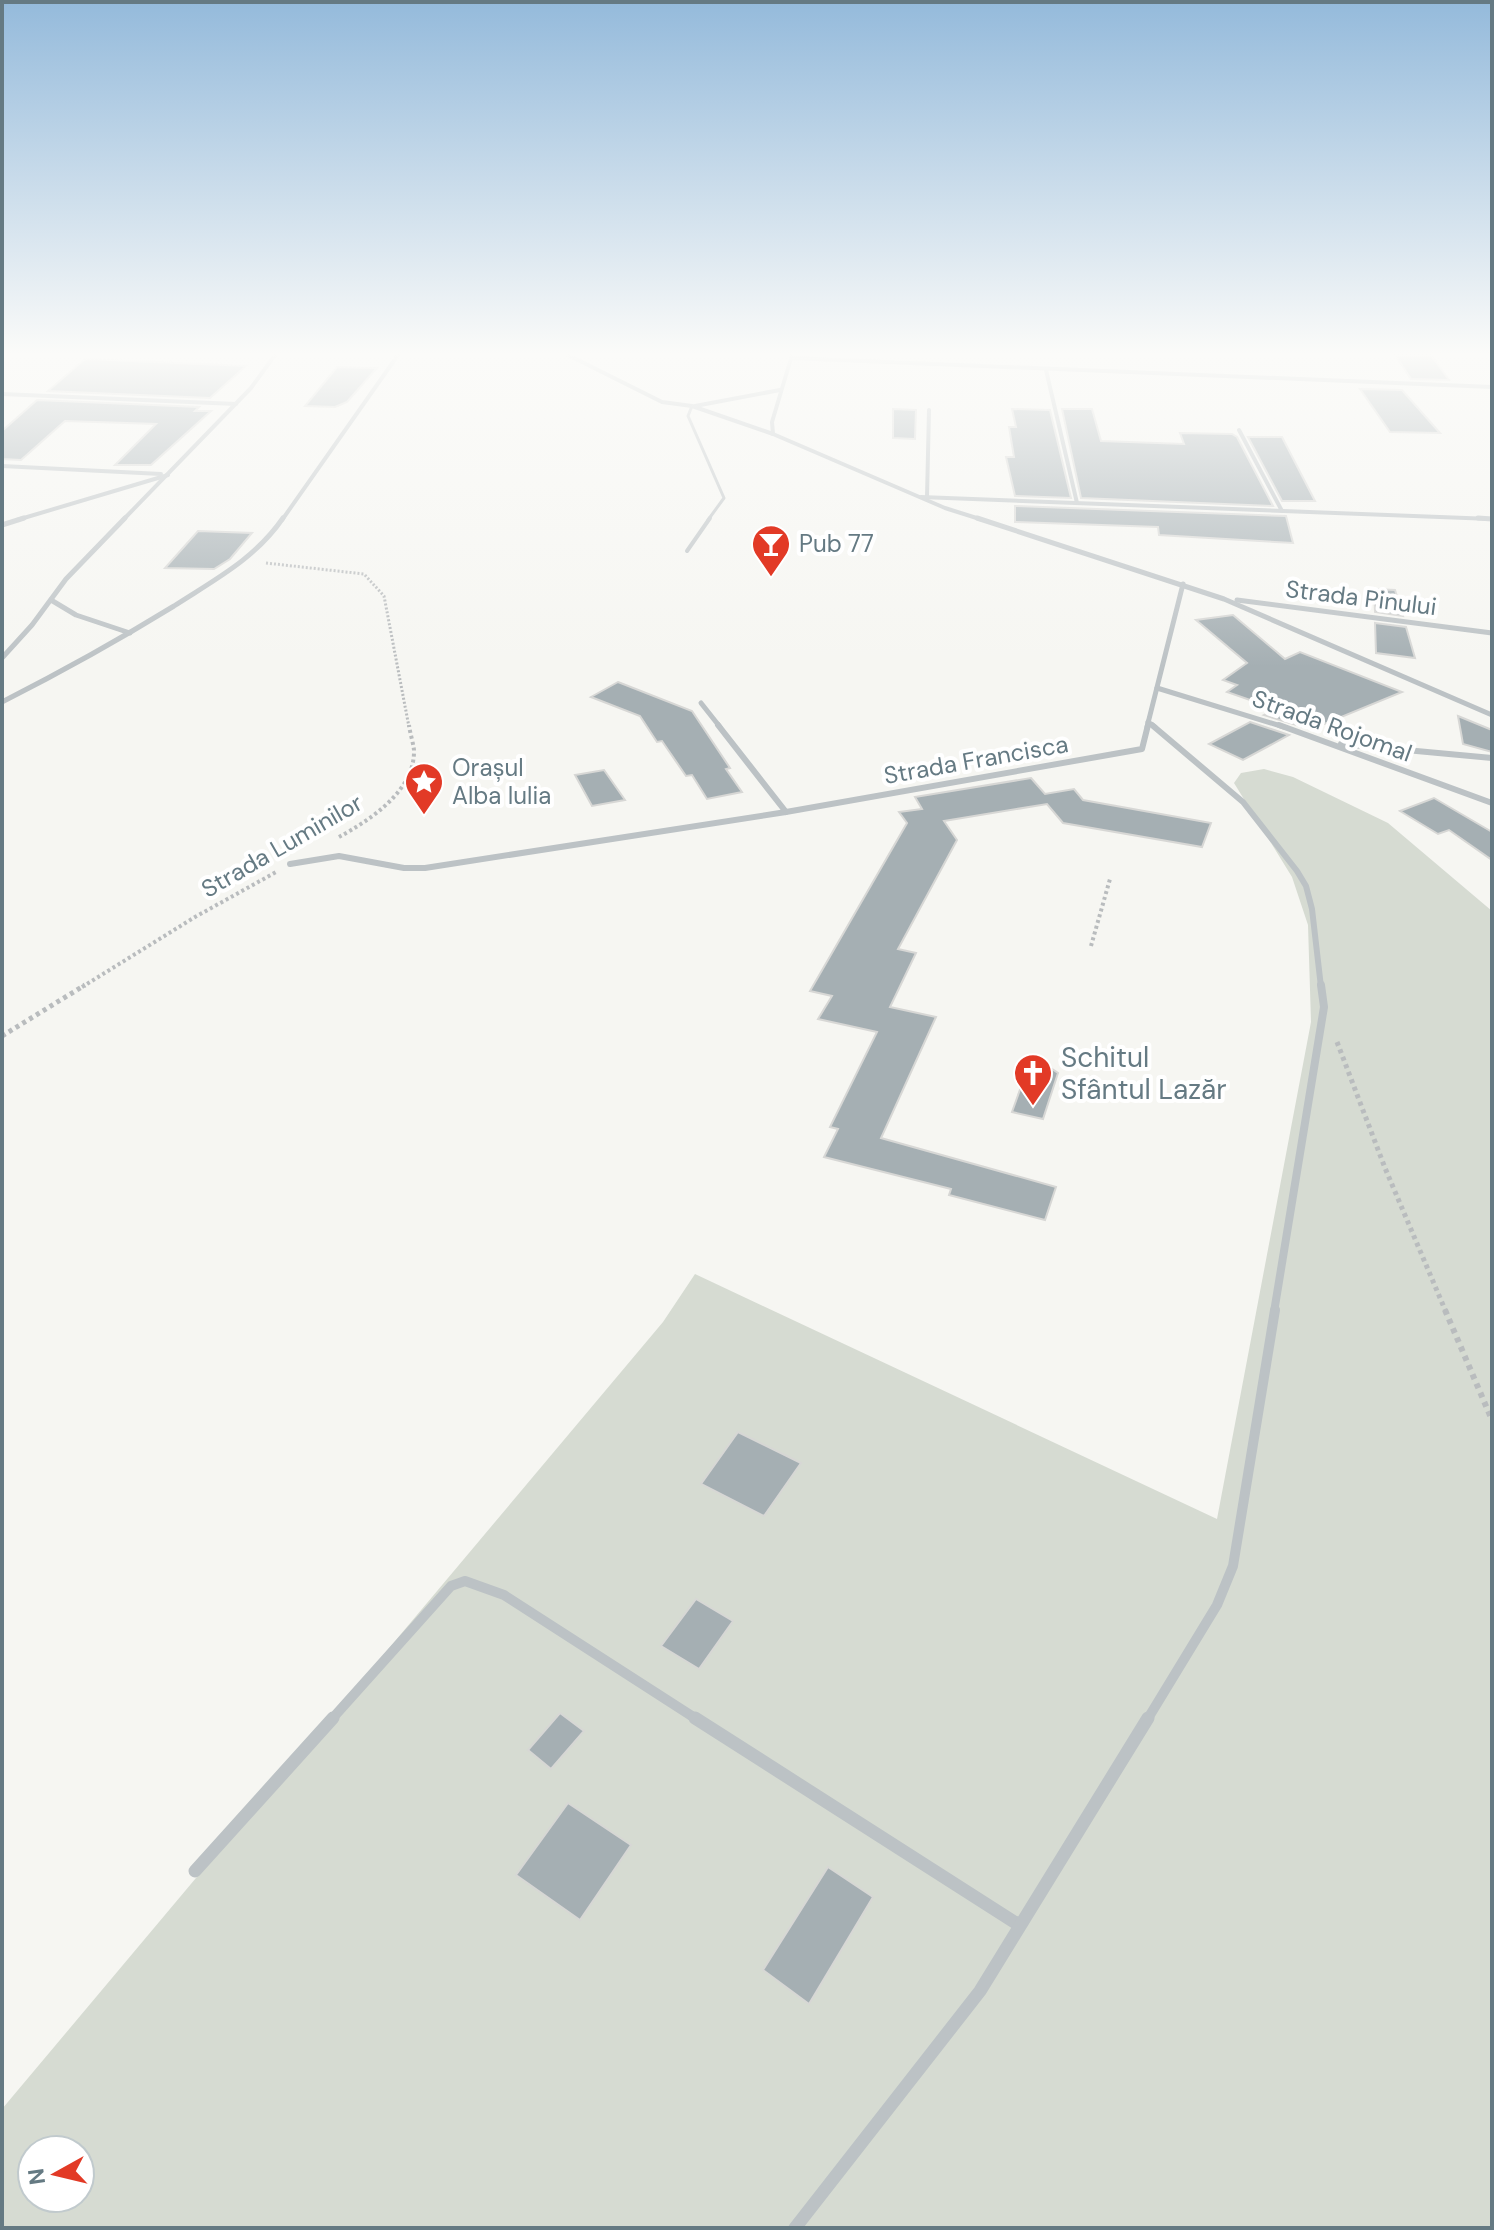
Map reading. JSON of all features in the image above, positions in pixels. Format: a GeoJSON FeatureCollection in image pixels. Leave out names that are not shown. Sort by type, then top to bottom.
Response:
{"type":"FeatureCollection","features":[{"type":"Feature","properties":{"kind":"street"},"geometry":{"type":"LineString","coordinates":[[2,658],[66,579],[183,459]]}},
{"type":"Feature","properties":{"kind":"street"},"geometry":{"type":"LineString","coordinates":[[2,702],[78,665],[245,561],[271,536],[325,459]]}},
{"type":"Feature","properties":{"kind":"street"},"geometry":{"type":"LineString","coordinates":[[829,459],[915,497],[1224,599],[1492,715]]}},
{"type":"Feature","properties":{"kind":"street"},"geometry":{"type":"LineString","coordinates":[[927,497],[928,459]]}},
{"type":"Feature","properties":{"kind":"street"},"geometry":{"type":"LineString","coordinates":[[1067,459],[1077,503]]}},
{"type":"Feature","properties":{"kind":"street"},"geometry":{"type":"LineString","coordinates":[[1254,459],[1282,511]]}},
{"type":"Feature","properties":{"kind":"street"},"geometry":{"type":"LineString","coordinates":[[2,466],[168,474]]}},
{"type":"Feature","properties":{"kind":"street"},"geometry":{"type":"LineString","coordinates":[[2,525],[168,474]]}},
{"type":"Feature","properties":{"kind":"street"},"geometry":{"type":"LineString","coordinates":[[915,497],[1492,519]]}},
{"type":"Feature","properties":{"kind":"street","name":"Strada Francisca"},"geometry":{"type":"LineString","coordinates":[[786,812],[1142,749],[1183,584]]}},
{"type":"Feature","properties":{"kind":"street","name":"Strada Pinului"},"geometry":{"type":"LineString","coordinates":[[1224,599],[1492,633]]}},
{"type":"Feature","properties":{"kind":"street"},"geometry":{"type":"LineString","coordinates":[[51,600],[76,615],[130,633]]}},
{"type":"Feature","properties":{"kind":"street","name":"Strada Rojomal"},"geometry":{"type":"LineString","coordinates":[[1157,688],[1251,715],[1492,803]]}},
{"type":"Feature","properties":{"kind":"street"},"geometry":{"type":"LineString","coordinates":[[290,864],[339,856],[404,868],[425,868],[786,812],[701,703]]}},
{"type":"Feature","properties":{"kind":"street"},"geometry":{"type":"LineString","coordinates":[[795,2228],[980,1991],[1217,1605],[1233,1566],[1324,1007],[1312,909],[1306,886],[1297,871],[1233,792],[1148,722]]}},
{"type":"Feature","properties":{"kind":"street"},"geometry":{"type":"LineString","coordinates":[[1328,743],[1492,758]]}},
{"type":"Feature","properties":{"kind":"street"},"geometry":{"type":"LineString","coordinates":[[195,1871],[451,1586],[465,1581],[504,1595],[1019,1925]]}},
{"type":"Feature","properties":{"kind":"lane"},"geometry":{"type":"LineString","coordinates":[[687,551],[724,498],[707,459]]}},
{"type":"Feature","properties":{"kind":"path","name":"Strada Luminilor"},"geometry":{"type":"LineString","coordinates":[[245,561],[364,574],[384,596],[414,752],[408,777],[394,796],[375,815],[328,843]]}},
{"type":"Feature","properties":{"kind":"path","name":"Strada Luminilor"},"geometry":{"type":"LineString","coordinates":[[2,1036],[195,917],[290,864]]}},
{"type":"Feature","properties":{"kind":"path"},"geometry":{"type":"LineString","coordinates":[[1091,946],[1110,879]]}},
{"type":"Feature","properties":{"kind":"path"},"geometry":{"type":"LineString","coordinates":[[1324,1007],[1385,1168],[1492,1420]]}},
{"type":"Feature","properties":{"kind":"shaded area"},"geometry":{"type":"Polygon","coordinates":[[[1264,769],[1293,777],[1388,823],[1492,911],[1492,2228],[2,2228],[2,2109],[663,1322],[695,1274],[1217,1519],[1311,1022],[1308,925],[1292,877],[1234,783],[1241,773],[1264,769]]]}},
{"type":"Feature","properties":{"kind":"building"},"geometry":{"type":"Polygon","coordinates":[[[121,459],[158,459],[151,465],[115,465],[121,459]]]}},
{"type":"Feature","properties":{"kind":"building"},"geometry":{"type":"Polygon","coordinates":[[[1006,459],[1062,459],[1071,498],[1015,496],[1006,459]]]}},
{"type":"Feature","properties":{"kind":"building"},"geometry":{"type":"Polygon","coordinates":[[[1073,459],[1249,459],[1273,506],[1081,498],[1073,459]]]}},
{"type":"Feature","properties":{"kind":"building"},"geometry":{"type":"Polygon","coordinates":[[[1260,459],[1293,459],[1315,501],[1282,501],[1260,459]]]}},
{"type":"Feature","properties":{"kind":"building"},"geometry":{"type":"Polygon","coordinates":[[[1015,506],[1286,516],[1293,543],[1159,535],[1158,527],[1015,522],[1015,506]]]}},
{"type":"Feature","properties":{"kind":"building"},"geometry":{"type":"Polygon","coordinates":[[[198,531],[252,533],[230,559],[214,569],[165,568],[198,531]]]}},
{"type":"Feature","properties":{"kind":"building"},"geometry":{"type":"Polygon","coordinates":[[[1374,589],[1395,590],[1403,616],[1375,612],[1374,589]]]}},
{"type":"Feature","properties":{"kind":"building"},"geometry":{"type":"Polygon","coordinates":[[[1233,615],[1285,659],[1300,652],[1402,692],[1317,727],[1310,724],[1303,727],[1264,715],[1276,709],[1227,692],[1237,685],[1223,680],[1247,663],[1196,620],[1233,615]]]}},
{"type":"Feature","properties":{"kind":"building"},"geometry":{"type":"Polygon","coordinates":[[[1375,623],[1406,627],[1415,658],[1376,653],[1375,623]]]}},
{"type":"Feature","properties":{"kind":"building"},"geometry":{"type":"Polygon","coordinates":[[[618,682],[692,711],[742,792],[707,799],[692,775],[686,776],[640,716],[591,697],[618,682]]]}},
{"type":"Feature","properties":{"kind":"building"},"geometry":{"type":"Polygon","coordinates":[[[1458,716],[1492,730],[1492,752],[1463,744],[1458,716]]]}},
{"type":"Feature","properties":{"kind":"building"},"geometry":{"type":"Polygon","coordinates":[[[1250,722],[1289,735],[1243,760],[1209,744],[1250,722]]]}},
{"type":"Feature","properties":{"kind":"building"},"geometry":{"type":"Polygon","coordinates":[[[604,770],[625,800],[592,806],[575,775],[604,770]]]}},
{"type":"Feature","properties":{"kind":"building"},"geometry":{"type":"Polygon","coordinates":[[[1031,778],[1045,794],[1074,789],[1083,800],[1211,823],[1202,847],[1063,823],[1047,804],[944,821],[957,840],[898,949],[916,953],[890,1007],[936,1017],[881,1138],[1056,1187],[1045,1220],[949,1195],[951,1189],[824,1157],[838,1129],[830,1127],[877,1032],[818,1019],[832,996],[810,991],[907,823],[899,812],[922,809],[915,797],[1031,778]]]}},
{"type":"Feature","properties":{"kind":"building"},"geometry":{"type":"Polygon","coordinates":[[[1434,798],[1492,832],[1492,860],[1449,830],[1438,834],[1400,811],[1434,798]]]}},
{"type":"Feature","properties":{"kind":"building","name":"Schitul Sfântul Lazăr"},"geometry":{"type":"Polygon","coordinates":[[[1039,1065],[1058,1073],[1043,1119],[1012,1112],[1027,1070],[1039,1065]]]}},
{"type":"Feature","properties":{"kind":"building"},"geometry":{"type":"Polygon","coordinates":[[[738,1432],[801,1463],[764,1516],[701,1484],[738,1432]]]}},
{"type":"Feature","properties":{"kind":"building"},"geometry":{"type":"Polygon","coordinates":[[[696,1599],[733,1621],[699,1669],[661,1646],[696,1599]]]}},
{"type":"Feature","properties":{"kind":"building"},"geometry":{"type":"Polygon","coordinates":[[[560,1713],[584,1731],[551,1769],[528,1750],[560,1713]]]}},
{"type":"Feature","properties":{"kind":"building"},"geometry":{"type":"Polygon","coordinates":[[[568,1803],[631,1845],[580,1920],[516,1875],[568,1803]]]}},
{"type":"Feature","properties":{"kind":"building"},"geometry":{"type":"Polygon","coordinates":[[[828,1867],[873,1897],[809,2004],[763,1970],[828,1867]]]}},
{"type":"Feature","properties":{"kind":"place","name":"Pub 77"},"geometry":{"type":"Point","coordinates":[771,578]}},
{"type":"Feature","properties":{"kind":"place","name":"Orașul Alba Iulia"},"geometry":{"type":"Point","coordinates":[424,816]}},
{"type":"Feature","properties":{"kind":"place","name":"Schitul Sfântul Lazăr"},"geometry":{"type":"Point","coordinates":[1033,1107]}}]}
